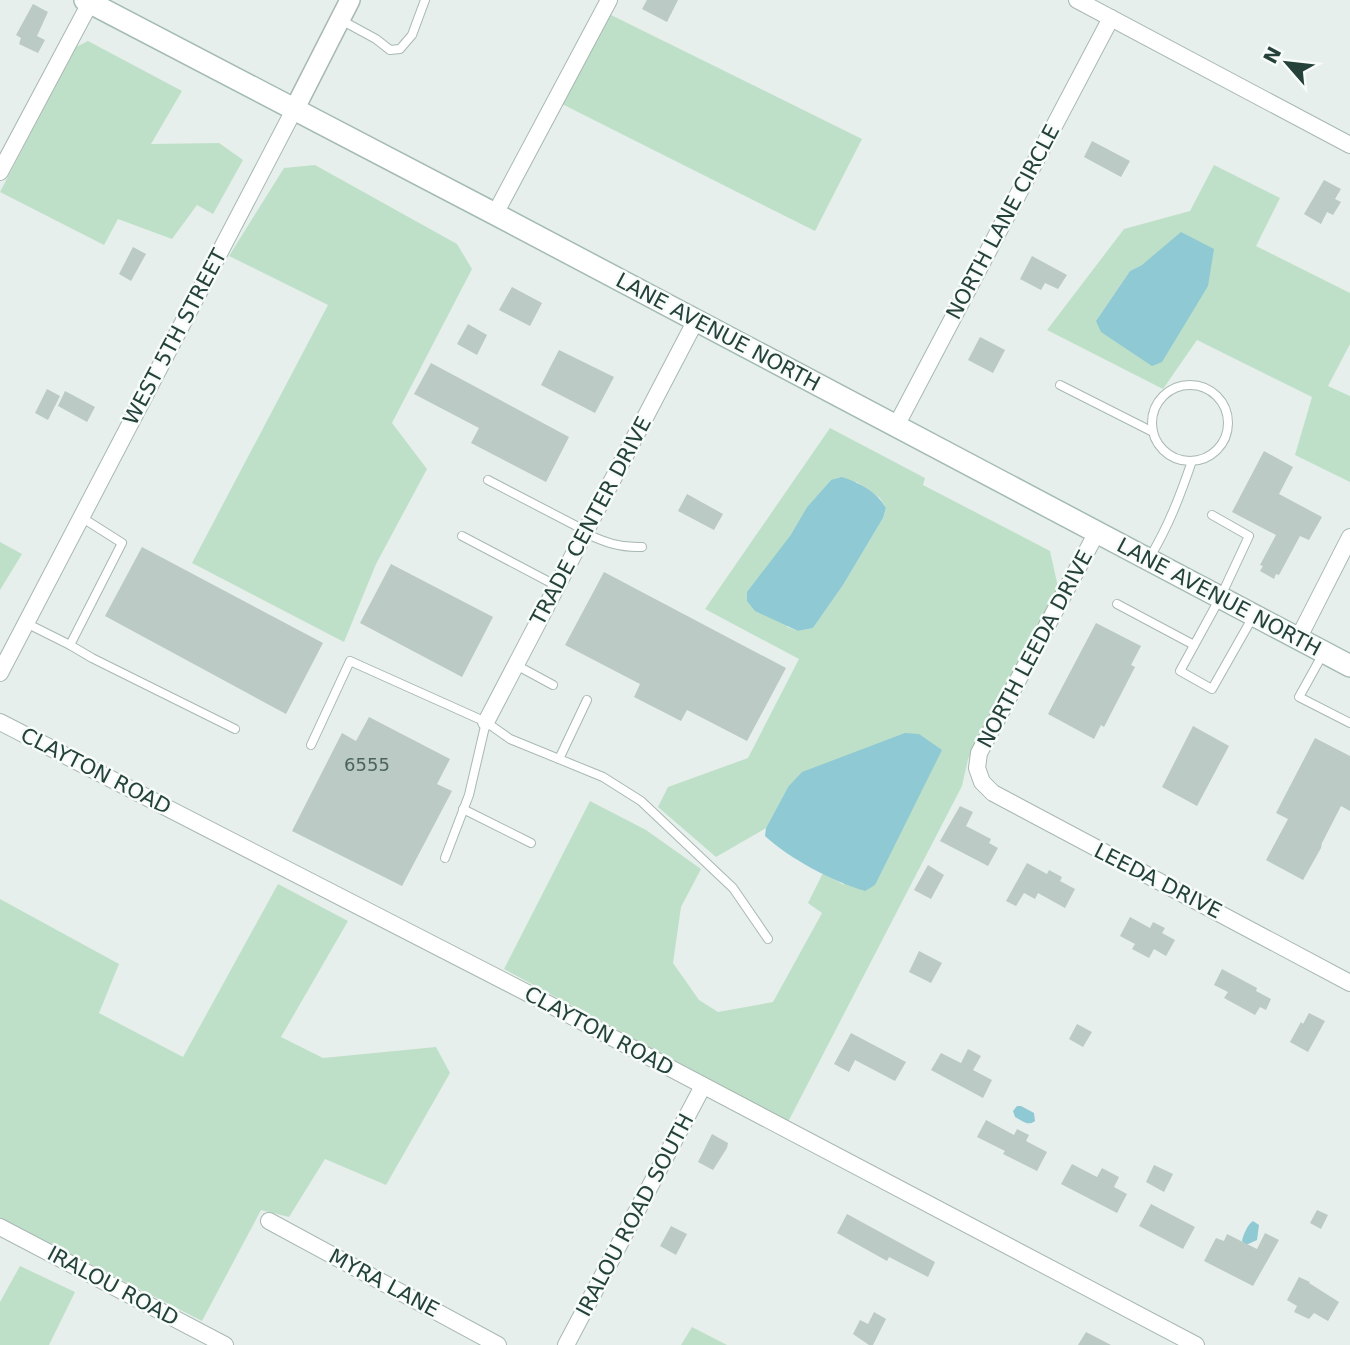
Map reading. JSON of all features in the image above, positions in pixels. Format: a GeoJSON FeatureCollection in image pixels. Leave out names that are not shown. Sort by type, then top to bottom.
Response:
{"type":"FeatureCollection","features":[{"type":"Feature","properties":{"kind":"main road","name":"LANE AVENUE NORTH"},"geometry":{"type":"LineString","coordinates":[[88,1],[1350,666]]}},
{"type":"Feature","properties":{"kind":"street","name":"WEST 5TH STREET"},"geometry":{"type":"LineString","coordinates":[[0,673],[350,0]]}},
{"type":"Feature","properties":{"kind":"street"},"geometry":{"type":"LineString","coordinates":[[495,214],[609,0]]}},
{"type":"Feature","properties":{"kind":"street"},"geometry":{"type":"LineString","coordinates":[[1077,0],[1350,145]]}},
{"type":"Feature","properties":{"kind":"street"},"geometry":{"type":"LineString","coordinates":[[0,172],[88,1]]}},
{"type":"Feature","properties":{"kind":"street","name":"NORTH LANE CIRCLE"},"geometry":{"type":"LineString","coordinates":[[896,426],[1111,18]]}},
{"type":"Feature","properties":{"kind":"street","name":"TRADE CENTER DRIVE"},"geometry":{"type":"LineString","coordinates":[[486,722],[696,320]]}},
{"type":"Feature","properties":{"kind":"street","name":"NORTH LEEDA DRIVE"},"geometry":{"type":"LineString","coordinates":[[977,768],[979,753],[1097,532]]}},
{"type":"Feature","properties":{"kind":"street"},"geometry":{"type":"LineString","coordinates":[[1298,639],[1350,537]]}},
{"type":"Feature","properties":{"kind":"street","name":"CLAYTON ROAD"},"geometry":{"type":"LineString","coordinates":[[0,722],[539,999],[1196,1345]]}},
{"type":"Feature","properties":{"kind":"street","name":"LEEDA DRIVE"},"geometry":{"type":"LineString","coordinates":[[977,768],[982,782],[993,793],[1350,983]]}},
{"type":"Feature","properties":{"kind":"street","name":"IRALOU ROAD SOUTH"},"geometry":{"type":"LineString","coordinates":[[566,1345],[703,1086]]}},
{"type":"Feature","properties":{"kind":"street","name":"MYRA LANE"},"geometry":{"type":"LineString","coordinates":[[269,1221],[498,1345]]}},
{"type":"Feature","properties":{"kind":"street","name":"IRALOU ROAD"},"geometry":{"type":"LineString","coordinates":[[0,1227],[225,1345]]}},
{"type":"Feature","properties":{"kind":"lane"},"geometry":{"type":"LineString","coordinates":[[340,19],[376,38],[390,50],[400,49],[412,35],[425,0]]}},
{"type":"Feature","properties":{"kind":"lane"},"geometry":{"type":"LineString","coordinates":[[1060,385],[1153,432]]}},
{"type":"Feature","properties":{"kind":"lane"},"geometry":{"type":"LineString","coordinates":[[1185,385],[1210,390],[1219,398],[1228,420],[1222,443],[1214,452],[1192,461],[1168,454],[1153,432],[1156,407],[1173,389],[1185,385]]}},
{"type":"Feature","properties":{"kind":"lane"},"geometry":{"type":"LineString","coordinates":[[1148,559],[1164,534],[1192,461]]}},
{"type":"Feature","properties":{"kind":"lane"},"geometry":{"type":"LineString","coordinates":[[488,480],[603,542],[642,547]]}},
{"type":"Feature","properties":{"kind":"lane"},"geometry":{"type":"LineString","coordinates":[[1212,515],[1249,536],[1220,598],[1180,671],[1212,689],[1254,615]]}},
{"type":"Feature","properties":{"kind":"lane"},"geometry":{"type":"LineString","coordinates":[[70,645],[122,544],[81,517]]}},
{"type":"Feature","properties":{"kind":"lane"},"geometry":{"type":"LineString","coordinates":[[462,536],[557,586]]}},
{"type":"Feature","properties":{"kind":"lane"},"geometry":{"type":"LineString","coordinates":[[1117,604],[1194,645]]}},
{"type":"Feature","properties":{"kind":"lane"},"geometry":{"type":"LineString","coordinates":[[26,623],[235,729]]}},
{"type":"Feature","properties":{"kind":"lane"},"geometry":{"type":"LineString","coordinates":[[1324,652],[1299,697],[1350,723]]}},
{"type":"Feature","properties":{"kind":"lane"},"geometry":{"type":"LineString","coordinates":[[311,745],[350,661],[486,722],[510,739],[603,777],[641,801],[733,888],[768,939]]}},
{"type":"Feature","properties":{"kind":"lane"},"geometry":{"type":"LineString","coordinates":[[516,665],[552,685]]}},
{"type":"Feature","properties":{"kind":"lane"},"geometry":{"type":"LineString","coordinates":[[559,759],[587,700]]}},
{"type":"Feature","properties":{"kind":"lane"},"geometry":{"type":"LineString","coordinates":[[445,858],[469,795],[486,722]]}},
{"type":"Feature","properties":{"kind":"lane"},"geometry":{"type":"LineString","coordinates":[[463,809],[531,843]]}},
{"type":"Feature","properties":{"kind":"green space"},"geometry":{"type":"Polygon","coordinates":[[[609,14],[862,139],[815,231],[562,104],[609,14]]]}},
{"type":"Feature","properties":{"kind":"green space"},"geometry":{"type":"Polygon","coordinates":[[[88,41],[182,91],[151,144],[219,143],[243,160],[213,214],[197,205],[172,239],[118,219],[104,245],[0,192],[76,47],[88,41]]]}},
{"type":"Feature","properties":{"kind":"green space"},"geometry":{"type":"Polygon","coordinates":[[[315,165],[457,244],[472,269],[392,423],[427,469],[376,564],[344,642],[192,563],[328,305],[229,256],[284,168],[315,165]]]}},
{"type":"Feature","properties":{"kind":"green space"},"geometry":{"type":"Polygon","coordinates":[[[1214,165],[1280,198],[1256,246],[1350,293],[1350,344],[1328,386],[1350,396],[1350,482],[1295,455],[1312,397],[1197,340],[1163,389],[1047,330],[1124,229],[1190,211],[1214,165]],[[1142,265],[1130,271],[1096,321],[1142,265]]]}},
{"type":"Feature","properties":{"kind":"green space"},"geometry":{"type":"Polygon","coordinates":[[[830,428],[925,478],[923,485],[1050,551],[1058,587],[968,759],[962,786],[788,1122],[504,969],[590,801],[646,830],[701,869],[681,907],[673,963],[699,1000],[718,1012],[773,1002],[822,913],[808,903],[823,873],[844,885],[788,787],[766,828],[716,857],[658,807],[668,787],[748,758],[799,659],[705,609],[830,428]],[[831,480],[807,507],[790,536],[787,627],[798,631],[813,628],[843,585],[883,518],[886,508],[880,498],[857,482],[831,480]]]}},
{"type":"Feature","properties":{"kind":"green space"},"geometry":{"type":"Polygon","coordinates":[[[0,542],[22,554],[0,590],[0,542]]]}},
{"type":"Feature","properties":{"kind":"green space"},"geometry":{"type":"Polygon","coordinates":[[[278,884],[348,921],[281,1037],[323,1058],[436,1047],[450,1073],[386,1185],[325,1159],[289,1217],[261,1210],[202,1321],[0,1218],[0,899],[119,964],[99,1013],[183,1057],[278,884]]]}},
{"type":"Feature","properties":{"kind":"green space"},"geometry":{"type":"Polygon","coordinates":[[[20,1266],[75,1292],[49,1345],[0,1345],[0,1302],[20,1266]]]}},
{"type":"Feature","properties":{"kind":"green space"},"geometry":{"type":"Polygon","coordinates":[[[692,1327],[727,1345],[681,1345],[692,1327]]]}},
{"type":"Feature","properties":{"kind":"water"},"geometry":{"type":"Polygon","coordinates":[[[1181,232],[1214,249],[1208,286],[1162,362],[1152,366],[1101,332],[1096,321],[1130,271],[1142,265],[1181,232]]]}},
{"type":"Feature","properties":{"kind":"water"},"geometry":{"type":"Polygon","coordinates":[[[842,477],[867,488],[886,508],[883,518],[843,585],[813,628],[798,631],[755,611],[747,601],[747,592],[790,536],[807,507],[831,480],[842,477]]]}},
{"type":"Feature","properties":{"kind":"water"},"geometry":{"type":"Polygon","coordinates":[[[905,733],[919,734],[942,750],[875,885],[865,891],[839,881],[799,861],[765,836],[766,828],[788,787],[802,772],[905,733]]]}},
{"type":"Feature","properties":{"kind":"water"},"geometry":{"type":"Polygon","coordinates":[[[1017,1106],[1034,1113],[1035,1121],[1027,1123],[1015,1117],[1013,1111],[1017,1106]]]}},
{"type":"Feature","properties":{"kind":"water"},"geometry":{"type":"Polygon","coordinates":[[[1253,1221],[1259,1225],[1257,1240],[1246,1245],[1242,1241],[1253,1221]]]}},
{"type":"Feature","properties":{"kind":"building"},"geometry":{"type":"Polygon","coordinates":[[[647,0],[678,0],[667,22],[642,9],[647,0]]]}},
{"type":"Feature","properties":{"kind":"building"},"geometry":{"type":"Polygon","coordinates":[[[33,4],[48,12],[37,36],[45,40],[38,53],[19,44],[21,38],[16,35],[33,4]]]}},
{"type":"Feature","properties":{"kind":"building"},"geometry":{"type":"Polygon","coordinates":[[[1092,141],[1130,161],[1121,177],[1084,157],[1092,141]]]}},
{"type":"Feature","properties":{"kind":"building"},"geometry":{"type":"Polygon","coordinates":[[[1324,180],[1341,189],[1335,199],[1341,202],[1333,215],[1327,212],[1321,224],[1304,214],[1324,180]]]}},
{"type":"Feature","properties":{"kind":"building"},"geometry":{"type":"Polygon","coordinates":[[[133,247],[146,254],[131,281],[119,274],[133,247]]]}},
{"type":"Feature","properties":{"kind":"building"},"geometry":{"type":"Polygon","coordinates":[[[1032,256],[1067,275],[1058,289],[1045,283],[1041,290],[1020,279],[1032,256]]]}},
{"type":"Feature","properties":{"kind":"building"},"geometry":{"type":"Polygon","coordinates":[[[512,287],[542,303],[530,326],[499,310],[512,287]]]}},
{"type":"Feature","properties":{"kind":"building"},"geometry":{"type":"Polygon","coordinates":[[[468,324],[487,335],[477,355],[457,344],[468,324]]]}},
{"type":"Feature","properties":{"kind":"building"},"geometry":{"type":"Polygon","coordinates":[[[980,337],[1005,350],[993,373],[968,360],[980,337]]]}},
{"type":"Feature","properties":{"kind":"building"},"geometry":{"type":"Polygon","coordinates":[[[559,350],[614,377],[595,413],[541,385],[559,350]]]}},
{"type":"Feature","properties":{"kind":"building"},"geometry":{"type":"Polygon","coordinates":[[[431,363],[569,437],[546,482],[471,443],[479,428],[414,394],[431,363]]]}},
{"type":"Feature","properties":{"kind":"building"},"geometry":{"type":"Polygon","coordinates":[[[47,389],[60,396],[48,420],[35,413],[47,389]]]}},
{"type":"Feature","properties":{"kind":"building"},"geometry":{"type":"Polygon","coordinates":[[[65,391],[95,407],[87,422],[58,406],[65,391]]]}},
{"type":"Feature","properties":{"kind":"building"},"geometry":{"type":"Polygon","coordinates":[[[1264,451],[1293,467],[1279,494],[1322,517],[1309,540],[1300,536],[1279,575],[1276,574],[1274,579],[1260,571],[1263,566],[1260,565],[1276,535],[1232,512],[1264,451]]]}},
{"type":"Feature","properties":{"kind":"building"},"geometry":{"type":"Polygon","coordinates":[[[687,494],[723,514],[714,530],[678,511],[687,494]]]}},
{"type":"Feature","properties":{"kind":"building"},"geometry":{"type":"Polygon","coordinates":[[[142,547],[323,643],[286,714],[105,616],[142,547]]]}},
{"type":"Feature","properties":{"kind":"building"},"geometry":{"type":"Polygon","coordinates":[[[391,564],[493,617],[462,677],[360,623],[391,564]]]}},
{"type":"Feature","properties":{"kind":"building"},"geometry":{"type":"Polygon","coordinates":[[[604,572],[786,668],[747,741],[687,710],[681,721],[634,697],[640,684],[565,645],[604,572]]]}},
{"type":"Feature","properties":{"kind":"building"},"geometry":{"type":"Polygon","coordinates":[[[1096,623],[1141,646],[1131,665],[1135,667],[1104,727],[1101,725],[1094,739],[1048,714],[1096,623]]]}},
{"type":"Feature","properties":{"kind":"building"},"geometry":{"type":"Polygon","coordinates":[[[369,717],[450,759],[437,784],[452,791],[402,886],[292,831],[342,733],[356,741],[369,717]]]}},
{"type":"Feature","properties":{"kind":"building"},"geometry":{"type":"Polygon","coordinates":[[[1193,726],[1229,746],[1197,806],[1162,787],[1193,726]]]}},
{"type":"Feature","properties":{"kind":"building"},"geometry":{"type":"Polygon","coordinates":[[[1315,738],[1350,756],[1350,811],[1341,806],[1303,880],[1266,860],[1288,819],[1276,813],[1315,738]]]}},
{"type":"Feature","properties":{"kind":"building"},"geometry":{"type":"Polygon","coordinates":[[[960,806],[973,812],[966,826],[991,839],[989,843],[998,848],[988,866],[940,841],[960,806]]]}},
{"type":"Feature","properties":{"kind":"building"},"geometry":{"type":"Polygon","coordinates":[[[1027,863],[1047,874],[1049,870],[1062,877],[1060,881],[1075,889],[1065,908],[1038,893],[1035,899],[1024,893],[1016,906],[1006,901],[1027,863]]]}},
{"type":"Feature","properties":{"kind":"building"},"geometry":{"type":"Polygon","coordinates":[[[928,865],[944,875],[931,899],[914,890],[928,865]]]}},
{"type":"Feature","properties":{"kind":"building"},"geometry":{"type":"Polygon","coordinates":[[[1130,917],[1150,928],[1153,922],[1165,928],[1162,933],[1175,940],[1166,956],[1154,949],[1149,958],[1132,949],[1135,944],[1120,936],[1130,917]]]}},
{"type":"Feature","properties":{"kind":"building"},"geometry":{"type":"Polygon","coordinates":[[[919,951],[942,963],[931,983],[909,972],[919,951]]]}},
{"type":"Feature","properties":{"kind":"building"},"geometry":{"type":"Polygon","coordinates":[[[1222,969],[1271,999],[1266,1010],[1260,1007],[1255,1015],[1224,998],[1228,992],[1214,985],[1222,969]]]}},
{"type":"Feature","properties":{"kind":"building"},"geometry":{"type":"Polygon","coordinates":[[[1309,1013],[1325,1021],[1308,1052],[1290,1042],[1309,1013]]]}},
{"type":"Feature","properties":{"kind":"building"},"geometry":{"type":"Polygon","coordinates":[[[1077,1024],[1092,1032],[1083,1047],[1069,1039],[1077,1024]]]}},
{"type":"Feature","properties":{"kind":"building"},"geometry":{"type":"Polygon","coordinates":[[[851,1033],[906,1062],[895,1081],[855,1060],[849,1072],[834,1064],[851,1033]]]}},
{"type":"Feature","properties":{"kind":"building"},"geometry":{"type":"Polygon","coordinates":[[[968,1049],[981,1056],[973,1070],[992,1080],[983,1098],[931,1070],[941,1053],[961,1063],[968,1049]]]}},
{"type":"Feature","properties":{"kind":"building"},"geometry":{"type":"Polygon","coordinates":[[[986,1120],[1014,1135],[1017,1129],[1029,1135],[1026,1141],[1047,1152],[1037,1171],[977,1137],[986,1120]]]}},
{"type":"Feature","properties":{"kind":"building"},"geometry":{"type":"Polygon","coordinates":[[[712,1134],[728,1143],[713,1170],[698,1162],[712,1134]]]}},
{"type":"Feature","properties":{"kind":"building"},"geometry":{"type":"Polygon","coordinates":[[[1072,1164],[1097,1177],[1102,1168],[1119,1177],[1114,1187],[1127,1194],[1117,1213],[1061,1184],[1072,1164]]]}},
{"type":"Feature","properties":{"kind":"building"},"geometry":{"type":"Polygon","coordinates":[[[1154,1165],[1173,1174],[1164,1192],[1146,1182],[1154,1165]]]}},
{"type":"Feature","properties":{"kind":"building"},"geometry":{"type":"Polygon","coordinates":[[[1151,1204],[1195,1227],[1183,1249],[1139,1226],[1151,1204]]]}},
{"type":"Feature","properties":{"kind":"building"},"geometry":{"type":"Polygon","coordinates":[[[1317,1210],[1328,1215],[1321,1229],[1310,1223],[1317,1210]]]}},
{"type":"Feature","properties":{"kind":"building"},"geometry":{"type":"Polygon","coordinates":[[[847,1214],[935,1262],[928,1277],[889,1257],[887,1261],[837,1233],[847,1214]]]}},
{"type":"Feature","properties":{"kind":"building"},"geometry":{"type":"Polygon","coordinates":[[[671,1226],[687,1234],[676,1255],[660,1246],[671,1226]]]}},
{"type":"Feature","properties":{"kind":"building"},"geometry":{"type":"Polygon","coordinates":[[[1265,1233],[1279,1240],[1253,1286],[1204,1261],[1216,1238],[1224,1241],[1227,1234],[1257,1249],[1265,1233]]]}},
{"type":"Feature","properties":{"kind":"building"},"geometry":{"type":"Polygon","coordinates":[[[1299,1277],[1339,1302],[1328,1321],[1314,1313],[1309,1319],[1294,1312],[1297,1306],[1287,1300],[1299,1277]]]}},
{"type":"Feature","properties":{"kind":"building"},"geometry":{"type":"Polygon","coordinates":[[[874,1312],[886,1319],[873,1345],[869,1345],[853,1334],[860,1320],[868,1324],[874,1312]]]}},
{"type":"Feature","properties":{"kind":"building"},"geometry":{"type":"Polygon","coordinates":[[[1086,1332],[1111,1345],[1078,1345],[1086,1332]]]}}]}
